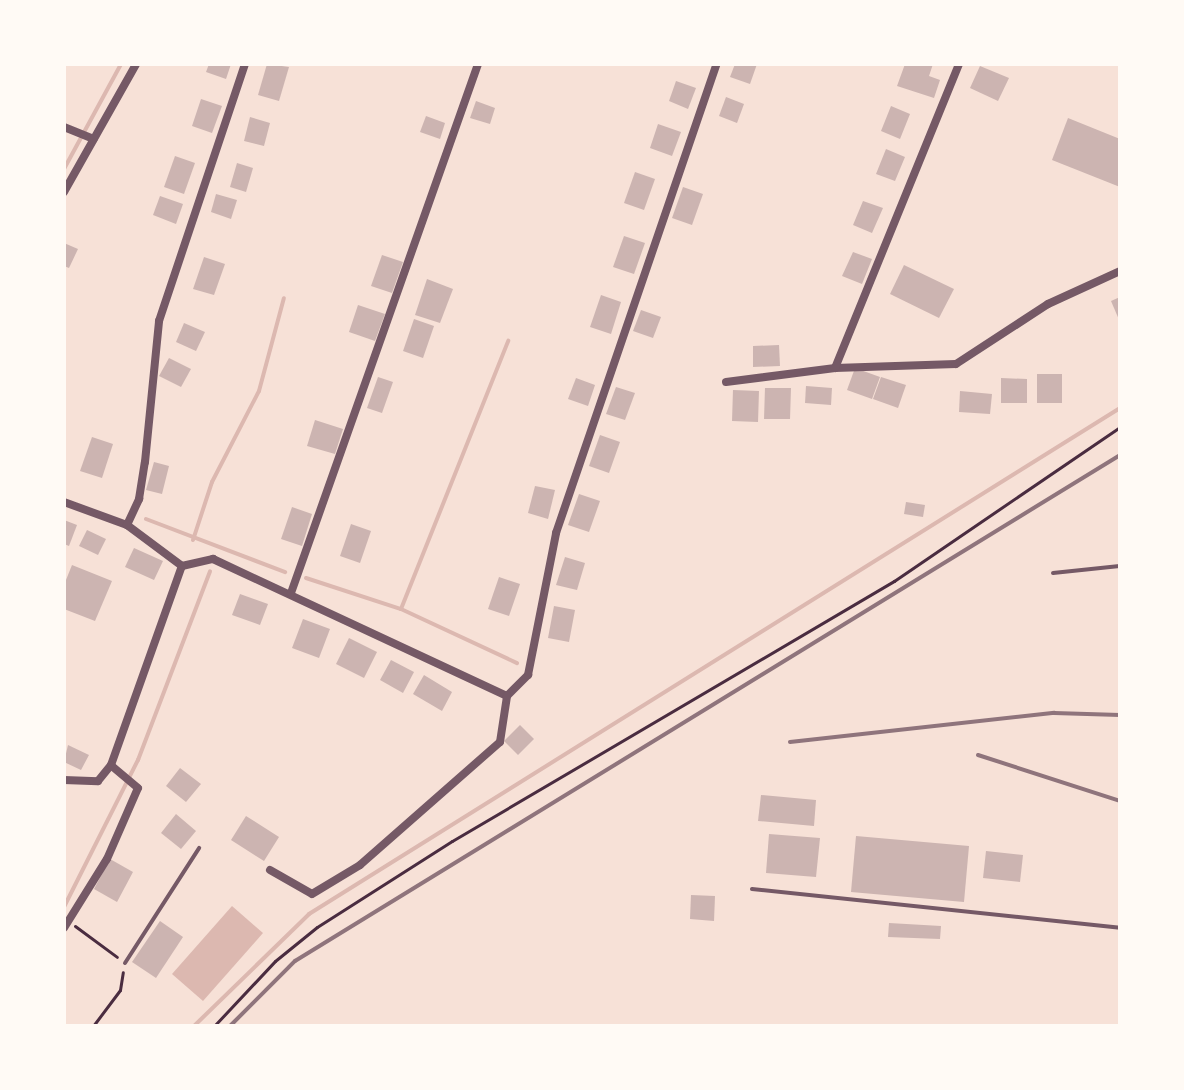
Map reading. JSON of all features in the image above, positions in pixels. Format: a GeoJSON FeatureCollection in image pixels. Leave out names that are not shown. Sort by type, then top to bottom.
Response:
{"type":"FeatureCollection","features":[{"type":"Feature","properties":{"kind":"street"},"geometry":{"type":"LineString","coordinates":[[64,192],[91,138],[136,64]]}},
{"type":"Feature","properties":{"kind":"street"},"geometry":{"type":"LineString","coordinates":[[127,525],[139,499],[145,462],[159,321],[245,64]]}},
{"type":"Feature","properties":{"kind":"street"},"geometry":{"type":"LineString","coordinates":[[291,593],[478,64]]}},
{"type":"Feature","properties":{"kind":"street"},"geometry":{"type":"LineString","coordinates":[[270,870],[312,894],[360,865],[500,742],[507,696],[528,675],[556,533],[717,64]]}},
{"type":"Feature","properties":{"kind":"street"},"geometry":{"type":"LineString","coordinates":[[835,368],[959,64]]}},
{"type":"Feature","properties":{"kind":"street"},"geometry":{"type":"LineString","coordinates":[[64,127],[91,138]]}},
{"type":"Feature","properties":{"kind":"street"},"geometry":{"type":"LineString","coordinates":[[726,382],[835,368],[956,364],[1048,304],[1120,271]]}},
{"type":"Feature","properties":{"kind":"street"},"geometry":{"type":"LineString","coordinates":[[64,502],[127,525],[182,566],[213,559],[507,696]]}},
{"type":"Feature","properties":{"kind":"street"},"geometry":{"type":"LineString","coordinates":[[64,780],[98,781],[111,765],[182,566]]}},
{"type":"Feature","properties":{"kind":"street"},"geometry":{"type":"LineString","coordinates":[[66,925],[107,859],[138,788],[111,765]]}},
{"type":"Feature","properties":{"kind":"lane"},"geometry":{"type":"LineString","coordinates":[[1053,573],[1120,566]]}},
{"type":"Feature","properties":{"kind":"lane"},"geometry":{"type":"LineString","coordinates":[[125,963],[199,848]]}},
{"type":"Feature","properties":{"kind":"lane"},"geometry":{"type":"LineString","coordinates":[[752,889],[1120,928]]}},
{"type":"Feature","properties":{"kind":"path"},"geometry":{"type":"LineString","coordinates":[[214,1026],[275,961],[317,927],[465,833],[894,581],[1120,427]]}},
{"type":"Feature","properties":{"kind":"path"},"geometry":{"type":"LineString","coordinates":[[66,925],[125,963],[120,990],[93,1026]]}},
{"type":"Feature","properties":{"kind":"shaded area"},"geometry":{"type":"Polygon","coordinates":[[[232,906],[263,933],[203,1001],[172,974],[232,906]]]}},
{"type":"Feature","properties":{"kind":"building"},"geometry":{"type":"Polygon","coordinates":[[[209,64],[231,64],[226,79],[206,72],[209,64]]]}},
{"type":"Feature","properties":{"kind":"building"},"geometry":{"type":"Polygon","coordinates":[[[267,64],[289,67],[279,101],[258,95],[267,64]]]}},
{"type":"Feature","properties":{"kind":"building"},"geometry":{"type":"Polygon","coordinates":[[[735,64],[757,64],[750,84],[730,77],[735,64]]]}},
{"type":"Feature","properties":{"kind":"building"},"geometry":{"type":"Polygon","coordinates":[[[905,64],[933,64],[929,76],[940,80],[934,98],[897,86],[905,64]]]}},
{"type":"Feature","properties":{"kind":"building"},"geometry":{"type":"Polygon","coordinates":[[[980,66],[1009,78],[998,101],[970,88],[980,66]]]}},
{"type":"Feature","properties":{"kind":"building"},"geometry":{"type":"Polygon","coordinates":[[[676,81],[696,88],[688,109],[669,101],[676,81]]]}},
{"type":"Feature","properties":{"kind":"building"},"geometry":{"type":"Polygon","coordinates":[[[726,97],[744,104],[737,123],[719,116],[726,97]]]}},
{"type":"Feature","properties":{"kind":"building"},"geometry":{"type":"Polygon","coordinates":[[[201,99],[222,106],[212,133],[192,126],[201,99]]]}},
{"type":"Feature","properties":{"kind":"building"},"geometry":{"type":"Polygon","coordinates":[[[476,101],[495,108],[490,124],[470,118],[476,101]]]}},
{"type":"Feature","properties":{"kind":"building"},"geometry":{"type":"Polygon","coordinates":[[[891,106],[910,114],[900,139],[881,131],[891,106]]]}},
{"type":"Feature","properties":{"kind":"building"},"geometry":{"type":"Polygon","coordinates":[[[426,116],[445,123],[440,139],[420,132],[426,116]]]}},
{"type":"Feature","properties":{"kind":"building"},"geometry":{"type":"Polygon","coordinates":[[[250,117],[270,123],[264,146],[244,141],[250,117]]]}},
{"type":"Feature","properties":{"kind":"building"},"geometry":{"type":"Polygon","coordinates":[[[1068,118],[1120,139],[1120,187],[1052,160],[1068,118]]]}},
{"type":"Feature","properties":{"kind":"building"},"geometry":{"type":"Polygon","coordinates":[[[658,124],[681,132],[672,156],[650,148],[658,124]]]}},
{"type":"Feature","properties":{"kind":"building"},"geometry":{"type":"Polygon","coordinates":[[[886,149],[905,157],[895,181],[876,174],[886,149]]]}},
{"type":"Feature","properties":{"kind":"building"},"geometry":{"type":"Polygon","coordinates":[[[175,156],[195,163],[184,194],[164,187],[175,156]]]}},
{"type":"Feature","properties":{"kind":"building"},"geometry":{"type":"Polygon","coordinates":[[[237,163],[253,168],[246,192],[230,187],[237,163]]]}},
{"type":"Feature","properties":{"kind":"building"},"geometry":{"type":"Polygon","coordinates":[[[635,172],[655,179],[644,210],[624,203],[635,172]]]}},
{"type":"Feature","properties":{"kind":"building"},"geometry":{"type":"Polygon","coordinates":[[[683,187],[703,194],[692,225],[672,218],[683,187]]]}},
{"type":"Feature","properties":{"kind":"building"},"geometry":{"type":"Polygon","coordinates":[[[216,194],[237,200],[231,219],[211,212],[216,194]]]}},
{"type":"Feature","properties":{"kind":"building"},"geometry":{"type":"Polygon","coordinates":[[[160,196],[183,204],[176,224],[153,215],[160,196]]]}},
{"type":"Feature","properties":{"kind":"building"},"geometry":{"type":"Polygon","coordinates":[[[863,201],[883,208],[872,233],[853,225],[863,201]]]}},
{"type":"Feature","properties":{"kind":"building"},"geometry":{"type":"Polygon","coordinates":[[[624,236],[645,243],[634,274],[613,267],[624,236]]]}},
{"type":"Feature","properties":{"kind":"building"},"geometry":{"type":"Polygon","coordinates":[[[64,243],[78,249],[69,268],[64,266],[64,243]]]}},
{"type":"Feature","properties":{"kind":"building"},"geometry":{"type":"Polygon","coordinates":[[[853,252],[872,259],[862,284],[842,276],[853,252]]]}},
{"type":"Feature","properties":{"kind":"building"},"geometry":{"type":"Polygon","coordinates":[[[382,255],[403,262],[392,293],[371,286],[382,255]]]}},
{"type":"Feature","properties":{"kind":"building"},"geometry":{"type":"Polygon","coordinates":[[[204,257],[225,264],[214,295],[193,289],[204,257]]]}},
{"type":"Feature","properties":{"kind":"building"},"geometry":{"type":"Polygon","coordinates":[[[904,265],[954,289],[939,318],[890,294],[904,265]]]}},
{"type":"Feature","properties":{"kind":"building"},"geometry":{"type":"Polygon","coordinates":[[[427,279],[453,289],[440,323],[415,315],[427,279]]]}},
{"type":"Feature","properties":{"kind":"building"},"geometry":{"type":"Polygon","coordinates":[[[601,295],[621,302],[611,334],[590,327],[601,295]]]}},
{"type":"Feature","properties":{"kind":"building"},"geometry":{"type":"Polygon","coordinates":[[[1120,297],[1120,322],[1111,301],[1120,297]]]}},
{"type":"Feature","properties":{"kind":"building"},"geometry":{"type":"Polygon","coordinates":[[[358,305],[385,314],[375,341],[349,332],[358,305]]]}},
{"type":"Feature","properties":{"kind":"building"},"geometry":{"type":"Polygon","coordinates":[[[641,310],[661,317],[653,338],[633,331],[641,310]]]}},
{"type":"Feature","properties":{"kind":"building"},"geometry":{"type":"Polygon","coordinates":[[[414,319],[434,326],[423,358],[403,351],[414,319]]]}},
{"type":"Feature","properties":{"kind":"building"},"geometry":{"type":"Polygon","coordinates":[[[184,323],[205,332],[196,351],[176,342],[184,323]]]}},
{"type":"Feature","properties":{"kind":"building"},"geometry":{"type":"Polygon","coordinates":[[[779,345],[780,366],[753,367],[753,346],[779,345]]]}},
{"type":"Feature","properties":{"kind":"building"},"geometry":{"type":"Polygon","coordinates":[[[169,358],[191,369],[181,387],[159,376],[169,358]]]}},
{"type":"Feature","properties":{"kind":"building"},"geometry":{"type":"Polygon","coordinates":[[[855,368],[880,377],[872,399],[847,390],[855,368]]]}},
{"type":"Feature","properties":{"kind":"building"},"geometry":{"type":"Polygon","coordinates":[[[1037,374],[1062,374],[1062,403],[1037,403],[1037,374]]]}},
{"type":"Feature","properties":{"kind":"building"},"geometry":{"type":"Polygon","coordinates":[[[378,377],[393,382],[382,413],[367,408],[378,377]]]}},
{"type":"Feature","properties":{"kind":"building"},"geometry":{"type":"Polygon","coordinates":[[[881,377],[906,385],[898,408],[873,399],[881,377]]]}},
{"type":"Feature","properties":{"kind":"building"},"geometry":{"type":"Polygon","coordinates":[[[576,378],[595,385],[588,406],[568,399],[576,378]]]}},
{"type":"Feature","properties":{"kind":"building"},"geometry":{"type":"Polygon","coordinates":[[[1001,378],[1027,379],[1027,403],[1001,403],[1001,378]]]}},
{"type":"Feature","properties":{"kind":"building"},"geometry":{"type":"Polygon","coordinates":[[[806,386],[832,388],[831,405],[805,403],[806,386]]]}},
{"type":"Feature","properties":{"kind":"building"},"geometry":{"type":"Polygon","coordinates":[[[616,387],[635,393],[625,420],[606,414],[616,387]]]}},
{"type":"Feature","properties":{"kind":"building"},"geometry":{"type":"Polygon","coordinates":[[[765,388],[791,388],[790,419],[764,419],[765,388]]]}},
{"type":"Feature","properties":{"kind":"building"},"geometry":{"type":"Polygon","coordinates":[[[733,390],[759,391],[758,422],[732,421],[733,390]]]}},
{"type":"Feature","properties":{"kind":"building"},"geometry":{"type":"Polygon","coordinates":[[[960,391],[992,394],[990,414],[959,412],[960,391]]]}},
{"type":"Feature","properties":{"kind":"building"},"geometry":{"type":"Polygon","coordinates":[[[315,420],[343,429],[335,454],[307,446],[315,420]]]}},
{"type":"Feature","properties":{"kind":"building"},"geometry":{"type":"Polygon","coordinates":[[[600,435],[620,442],[609,473],[589,466],[600,435]]]}},
{"type":"Feature","properties":{"kind":"building"},"geometry":{"type":"Polygon","coordinates":[[[92,437],[113,444],[102,478],[80,471],[92,437]]]}},
{"type":"Feature","properties":{"kind":"building"},"geometry":{"type":"Polygon","coordinates":[[[154,462],[169,466],[162,494],[146,490],[154,462]]]}},
{"type":"Feature","properties":{"kind":"building"},"geometry":{"type":"Polygon","coordinates":[[[535,486],[555,490],[548,519],[528,513],[535,486]]]}},
{"type":"Feature","properties":{"kind":"building"},"geometry":{"type":"Polygon","coordinates":[[[579,494],[600,501],[589,532],[568,525],[579,494]]]}},
{"type":"Feature","properties":{"kind":"building"},"geometry":{"type":"Polygon","coordinates":[[[906,502],[925,505],[923,517],[904,514],[906,502]]]}},
{"type":"Feature","properties":{"kind":"building"},"geometry":{"type":"Polygon","coordinates":[[[292,507],[312,514],[302,546],[281,539],[292,507]]]}},
{"type":"Feature","properties":{"kind":"building"},"geometry":{"type":"Polygon","coordinates":[[[64,520],[77,525],[69,546],[64,544],[64,520]]]}},
{"type":"Feature","properties":{"kind":"building"},"geometry":{"type":"Polygon","coordinates":[[[351,524],[371,531],[360,563],[340,556],[351,524]]]}},
{"type":"Feature","properties":{"kind":"building"},"geometry":{"type":"Polygon","coordinates":[[[87,530],[106,539],[98,555],[79,546],[87,530]]]}},
{"type":"Feature","properties":{"kind":"building"},"geometry":{"type":"Polygon","coordinates":[[[134,548],[163,561],[154,580],[125,567],[134,548]]]}},
{"type":"Feature","properties":{"kind":"building"},"geometry":{"type":"Polygon","coordinates":[[[565,557],[585,563],[577,590],[556,585],[565,557]]]}},
{"type":"Feature","properties":{"kind":"building"},"geometry":{"type":"Polygon","coordinates":[[[72,565],[112,581],[95,621],[64,609],[64,585],[72,565]]]}},
{"type":"Feature","properties":{"kind":"building"},"geometry":{"type":"Polygon","coordinates":[[[499,577],[520,584],[509,616],[488,609],[499,577]]]}},
{"type":"Feature","properties":{"kind":"building"},"geometry":{"type":"Polygon","coordinates":[[[240,594],[268,604],[260,625],[232,615],[240,594]]]}},
{"type":"Feature","properties":{"kind":"building"},"geometry":{"type":"Polygon","coordinates":[[[554,606],[575,610],[569,642],[548,638],[554,606]]]}},
{"type":"Feature","properties":{"kind":"building"},"geometry":{"type":"Polygon","coordinates":[[[303,619],[330,629],[319,658],[292,648],[303,619]]]}},
{"type":"Feature","properties":{"kind":"building"},"geometry":{"type":"Polygon","coordinates":[[[349,638],[377,652],[364,678],[336,664],[349,638]]]}},
{"type":"Feature","properties":{"kind":"building"},"geometry":{"type":"Polygon","coordinates":[[[391,660],[414,672],[403,693],[380,680],[391,660]]]}},
{"type":"Feature","properties":{"kind":"building"},"geometry":{"type":"Polygon","coordinates":[[[424,675],[452,692],[442,711],[413,694],[424,675]]]}},
{"type":"Feature","properties":{"kind":"building"},"geometry":{"type":"Polygon","coordinates":[[[520,725],[534,739],[518,755],[504,741],[520,725]]]}},
{"type":"Feature","properties":{"kind":"building"},"geometry":{"type":"Polygon","coordinates":[[[68,745],[89,755],[81,770],[64,762],[68,745]]]}},
{"type":"Feature","properties":{"kind":"building"},"geometry":{"type":"Polygon","coordinates":[[[180,768],[201,784],[186,802],[166,786],[180,768]]]}},
{"type":"Feature","properties":{"kind":"building"},"geometry":{"type":"Polygon","coordinates":[[[761,795],[816,800],[814,826],[758,821],[761,795]]]}},
{"type":"Feature","properties":{"kind":"building"},"geometry":{"type":"Polygon","coordinates":[[[176,814],[196,831],[181,849],[161,833],[176,814]]]}},
{"type":"Feature","properties":{"kind":"building"},"geometry":{"type":"Polygon","coordinates":[[[246,816],[279,837],[264,861],[231,840],[246,816]]]}},
{"type":"Feature","properties":{"kind":"building"},"geometry":{"type":"Polygon","coordinates":[[[769,834],[820,838],[816,877],[766,873],[769,834]]]}},
{"type":"Feature","properties":{"kind":"building"},"geometry":{"type":"Polygon","coordinates":[[[856,836],[969,846],[964,902],[851,892],[856,836]]]}},
{"type":"Feature","properties":{"kind":"building"},"geometry":{"type":"Polygon","coordinates":[[[986,851],[1023,855],[1020,882],[983,878],[986,851]]]}},
{"type":"Feature","properties":{"kind":"building"},"geometry":{"type":"Polygon","coordinates":[[[110,859],[133,872],[117,902],[94,889],[110,859]]]}},
{"type":"Feature","properties":{"kind":"building"},"geometry":{"type":"Polygon","coordinates":[[[691,895],[715,896],[714,921],[690,919],[691,895]]]}},
{"type":"Feature","properties":{"kind":"building"},"geometry":{"type":"Polygon","coordinates":[[[160,921],[183,937],[156,978],[132,962],[160,921]]]}},
{"type":"Feature","properties":{"kind":"building"},"geometry":{"type":"Polygon","coordinates":[[[889,923],[941,926],[940,939],[888,937],[889,923]]]}},
{"type":"Feature","properties":{"kind":"waterway"},"geometry":{"type":"LineString","coordinates":[[64,169],[121,64]]}},
{"type":"Feature","properties":{"kind":"waterway"},"geometry":{"type":"LineString","coordinates":[[193,540],[212,482],[259,391],[284,298]]}},
{"type":"Feature","properties":{"kind":"waterway"},"geometry":{"type":"LineString","coordinates":[[401,609],[508,341]]}},
{"type":"Feature","properties":{"kind":"waterway"},"geometry":{"type":"LineString","coordinates":[[194,1026],[309,914],[1120,408]]}},
{"type":"Feature","properties":{"kind":"waterway"},"geometry":{"type":"LineString","coordinates":[[146,519],[285,572]]}},
{"type":"Feature","properties":{"kind":"waterway"},"geometry":{"type":"LineString","coordinates":[[64,907],[138,760],[210,571]]}},
{"type":"Feature","properties":{"kind":"waterway"},"geometry":{"type":"LineString","coordinates":[[306,578],[401,609],[517,663]]}},
{"type":"Feature","properties":{"kind":"railway"},"geometry":{"type":"LineString","coordinates":[[230,1026],[295,961],[1120,455]]}},
{"type":"Feature","properties":{"kind":"railway"},"geometry":{"type":"LineString","coordinates":[[790,742],[1054,713],[1120,715]]}},
{"type":"Feature","properties":{"kind":"railway"},"geometry":{"type":"LineString","coordinates":[[978,755],[1120,801]]}}]}
